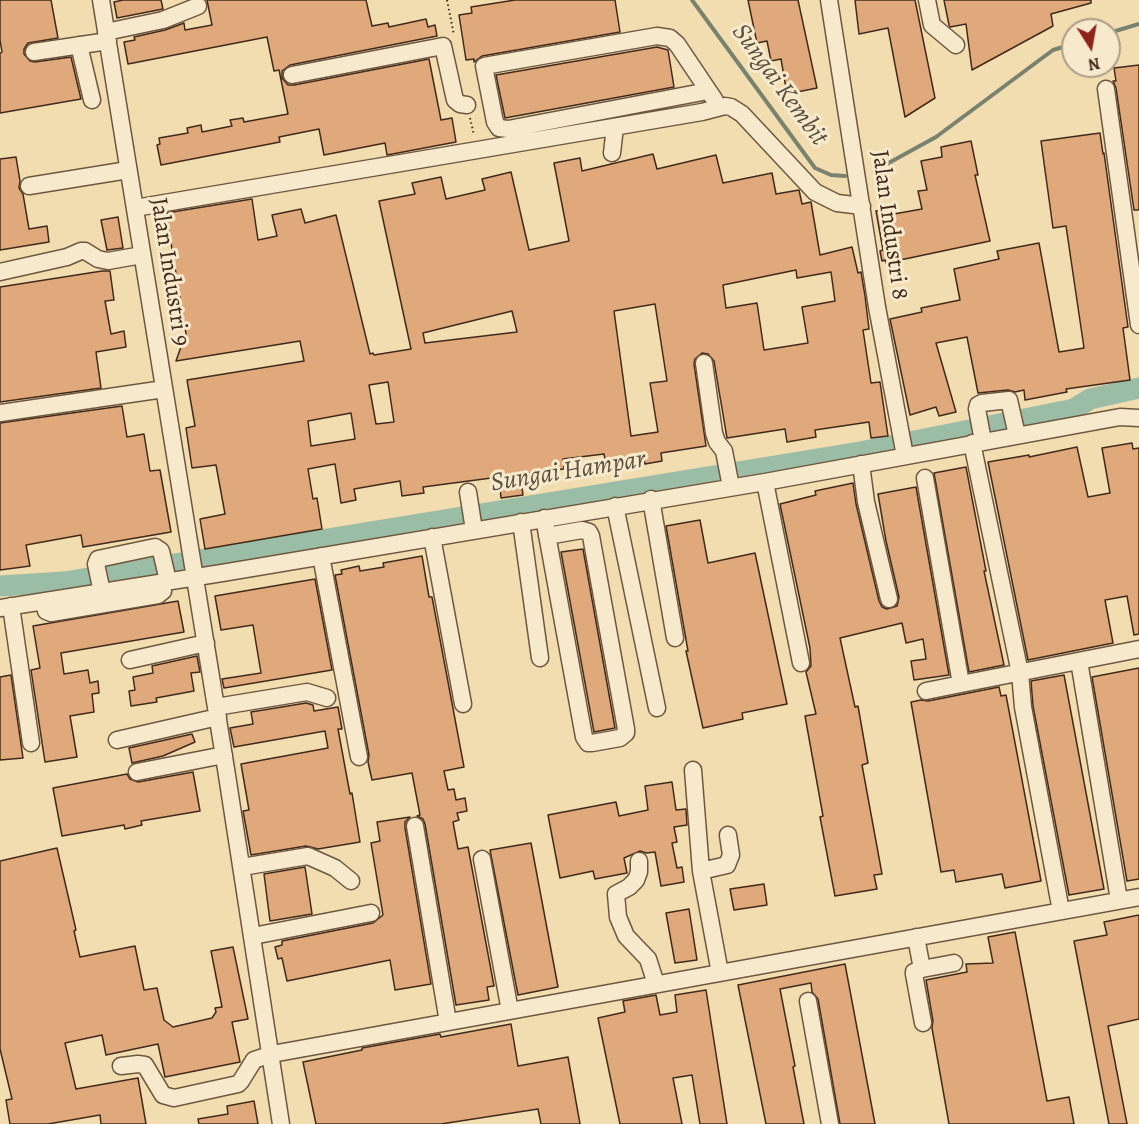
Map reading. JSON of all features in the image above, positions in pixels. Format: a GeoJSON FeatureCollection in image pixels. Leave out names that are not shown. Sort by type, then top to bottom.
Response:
{"type":"FeatureCollection","features":[{"type":"Feature","properties":{"kind":"street","name":"Jalan Industri 9"},"geometry":{"type":"LineString","coordinates":[[101,0],[272,1054],[281,1124]]}},
{"type":"Feature","properties":{"kind":"street","name":"Jalan Industri 8"},"geometry":{"type":"LineString","coordinates":[[829,0],[877,307],[903,448]]}},
{"type":"Feature","properties":{"kind":"street"},"geometry":{"type":"LineString","coordinates":[[927,0],[932,25],[956,45]]}},
{"type":"Feature","properties":{"kind":"street"},"geometry":{"type":"LineString","coordinates":[[34,52],[79,45],[163,20],[198,6]]}},
{"type":"Feature","properties":{"kind":"street"},"geometry":{"type":"LineString","coordinates":[[708,91],[508,129],[499,128],[495,122],[484,66],[657,36],[670,38],[677,44],[708,91],[718,107]]}},
{"type":"Feature","properties":{"kind":"street"},"geometry":{"type":"LineString","coordinates":[[79,45],[92,100]]}},
{"type":"Feature","properties":{"kind":"street"},"geometry":{"type":"LineString","coordinates":[[292,75],[439,45],[451,52],[455,100],[467,105]]}},
{"type":"Feature","properties":{"kind":"street"},"geometry":{"type":"LineString","coordinates":[[1106,88],[1139,324]]}},
{"type":"Feature","properties":{"kind":"street"},"geometry":{"type":"LineString","coordinates":[[135,208],[351,173],[702,112],[718,107],[731,107],[742,114],[815,192],[837,203],[862,206]]}},
{"type":"Feature","properties":{"kind":"street"},"geometry":{"type":"LineString","coordinates":[[612,153],[615,127]]}},
{"type":"Feature","properties":{"kind":"street"},"geometry":{"type":"LineString","coordinates":[[29,186],[129,170]]}},
{"type":"Feature","properties":{"kind":"street"},"geometry":{"type":"LineString","coordinates":[[0,272],[81,251],[108,261],[142,255]]}},
{"type":"Feature","properties":{"kind":"street"},"geometry":{"type":"LineString","coordinates":[[704,363],[714,433],[724,451],[729,478]]}},
{"type":"Feature","properties":{"kind":"street"},"geometry":{"type":"LineString","coordinates":[[0,413],[164,389]]}},
{"type":"Feature","properties":{"kind":"street"},"geometry":{"type":"LineString","coordinates":[[1015,425],[1009,400],[978,405],[979,434],[1020,674],[1023,706],[1061,911]]}},
{"type":"Feature","properties":{"kind":"street"},"geometry":{"type":"LineString","coordinates":[[31,743],[5,607],[44,601],[100,583],[165,573],[194,574],[321,556],[432,537],[473,522],[521,522],[615,506],[729,478],[765,482],[861,464],[903,448],[1015,425],[1120,417],[1139,418]]}},
{"type":"Feature","properties":{"kind":"street"},"geometry":{"type":"LineString","coordinates":[[861,464],[866,502],[889,599]]}},
{"type":"Feature","properties":{"kind":"street"},"geometry":{"type":"LineString","coordinates":[[925,478],[962,684]]}},
{"type":"Feature","properties":{"kind":"street"},"geometry":{"type":"LineString","coordinates":[[765,482],[801,663]]}},
{"type":"Feature","properties":{"kind":"street"},"geometry":{"type":"LineString","coordinates":[[468,492],[473,522]]}},
{"type":"Feature","properties":{"kind":"street"},"geometry":{"type":"LineString","coordinates":[[651,499],[675,638]]}},
{"type":"Feature","properties":{"kind":"street"},"geometry":{"type":"LineString","coordinates":[[615,506],[657,708]]}},
{"type":"Feature","properties":{"kind":"street"},"geometry":{"type":"LineString","coordinates":[[544,518],[547,536],[584,737],[588,743],[620,738],[626,733],[626,729],[591,536],[589,532],[582,530],[547,536]]}},
{"type":"Feature","properties":{"kind":"street"},"geometry":{"type":"LineString","coordinates":[[521,522],[540,658]]}},
{"type":"Feature","properties":{"kind":"street"},"geometry":{"type":"LineString","coordinates":[[432,537],[463,704]]}},
{"type":"Feature","properties":{"kind":"street"},"geometry":{"type":"LineString","coordinates":[[44,601],[46,611],[51,613],[158,594],[163,591],[165,573],[158,547],[98,559],[100,583]]}},
{"type":"Feature","properties":{"kind":"street"},"geometry":{"type":"LineString","coordinates":[[321,556],[359,758]]}},
{"type":"Feature","properties":{"kind":"street"},"geometry":{"type":"LineString","coordinates":[[130,660],[206,643]]}},
{"type":"Feature","properties":{"kind":"street"},"geometry":{"type":"LineString","coordinates":[[926,691],[1139,649]]}},
{"type":"Feature","properties":{"kind":"street"},"geometry":{"type":"LineString","coordinates":[[1079,661],[1119,900]]}},
{"type":"Feature","properties":{"kind":"street"},"geometry":{"type":"LineString","coordinates":[[117,740],[217,712],[307,692],[327,698]]}},
{"type":"Feature","properties":{"kind":"street"},"geometry":{"type":"LineString","coordinates":[[137,772],[224,755]]}},
{"type":"Feature","properties":{"kind":"street"},"geometry":{"type":"LineString","coordinates":[[693,770],[701,871],[720,973]]}},
{"type":"Feature","properties":{"kind":"street"},"geometry":{"type":"LineString","coordinates":[[415,826],[448,1022]]}},
{"type":"Feature","properties":{"kind":"street"},"geometry":{"type":"LineString","coordinates":[[701,871],[727,864],[731,855],[728,835]]}},
{"type":"Feature","properties":{"kind":"street"},"geometry":{"type":"LineString","coordinates":[[242,867],[308,856],[335,868],[351,881]]}},
{"type":"Feature","properties":{"kind":"street"},"geometry":{"type":"LineString","coordinates":[[482,859],[510,1011]]}},
{"type":"Feature","properties":{"kind":"street"},"geometry":{"type":"LineString","coordinates":[[639,861],[636,880],[616,894],[618,917],[626,936],[648,959],[656,984]]}},
{"type":"Feature","properties":{"kind":"street"},"geometry":{"type":"LineString","coordinates":[[121,1066],[145,1065],[163,1095],[174,1098],[238,1084],[251,1063],[258,1058],[272,1054],[1139,897]]}},
{"type":"Feature","properties":{"kind":"street"},"geometry":{"type":"LineString","coordinates":[[253,936],[370,913]]}},
{"type":"Feature","properties":{"kind":"street"},"geometry":{"type":"LineString","coordinates":[[916,937],[922,969]]}},
{"type":"Feature","properties":{"kind":"street"},"geometry":{"type":"LineString","coordinates":[[923,1023],[914,972],[954,963]]}},
{"type":"Feature","properties":{"kind":"street"},"geometry":{"type":"LineString","coordinates":[[808,1001],[830,1124]]}},
{"type":"Feature","properties":{"kind":"building"},"geometry":{"type":"Polygon","coordinates":[[[0,0],[51,0],[58,38],[28,43],[24,54],[30,61],[35,62],[71,57],[81,99],[0,113],[0,53],[2,52],[0,0]]]}},
{"type":"Feature","properties":{"kind":"building"},"geometry":{"type":"Polygon","coordinates":[[[161,0],[163,9],[117,18],[114,2],[161,0]]]}},
{"type":"Feature","properties":{"kind":"building"},"geometry":{"type":"Polygon","coordinates":[[[207,0],[366,0],[372,26],[388,23],[389,27],[426,19],[428,27],[435,25],[437,36],[290,65],[282,71],[282,78],[288,85],[294,85],[429,59],[441,120],[452,118],[456,142],[387,155],[385,143],[324,155],[319,129],[279,137],[280,142],[161,165],[157,145],[160,144],[159,138],[188,133],[187,128],[201,125],[202,132],[232,126],[230,120],[243,118],[244,122],[288,114],[279,70],[274,71],[267,37],[128,64],[124,42],[135,40],[134,37],[184,23],[185,30],[212,25],[207,0]]]}},
{"type":"Feature","properties":{"kind":"building"},"geometry":{"type":"Polygon","coordinates":[[[515,0],[615,0],[620,32],[482,56],[474,62],[474,59],[466,60],[459,15],[472,13],[471,7],[515,0]]]}},
{"type":"Feature","properties":{"kind":"building"},"geometry":{"type":"Polygon","coordinates":[[[748,0],[798,0],[817,88],[787,94],[781,59],[771,61],[767,41],[757,43],[748,0]]]}},
{"type":"Feature","properties":{"kind":"building"},"geometry":{"type":"Polygon","coordinates":[[[855,0],[915,0],[935,98],[905,117],[888,28],[859,34],[855,0]]]}},
{"type":"Feature","properties":{"kind":"building"},"geometry":{"type":"Polygon","coordinates":[[[944,0],[1091,0],[1091,3],[1051,14],[1053,26],[972,70],[966,24],[950,27],[944,0]]]}},
{"type":"Feature","properties":{"kind":"building"},"geometry":{"type":"Polygon","coordinates":[[[657,47],[668,50],[674,87],[505,118],[496,75],[657,47]]]}},
{"type":"Feature","properties":{"kind":"building"},"geometry":{"type":"Polygon","coordinates":[[[1139,65],[1139,210],[1134,210],[1116,88],[1113,81],[1116,81],[1116,78],[1121,78],[1121,67],[1139,65]]]}},
{"type":"Feature","properties":{"kind":"building"},"geometry":{"type":"Polygon","coordinates":[[[1100,133],[1128,327],[1123,328],[1130,380],[1066,389],[1067,392],[1025,400],[1024,390],[978,393],[967,337],[936,343],[956,412],[939,416],[936,407],[910,415],[890,319],[922,312],[921,308],[960,300],[954,269],[999,259],[997,251],[1039,243],[1059,352],[1084,348],[1066,226],[1053,228],[1041,141],[1100,133]]]}},
{"type":"Feature","properties":{"kind":"building"},"geometry":{"type":"Polygon","coordinates":[[[971,141],[978,175],[975,175],[990,241],[886,263],[885,260],[882,261],[880,251],[883,250],[876,211],[887,209],[888,215],[922,209],[918,191],[927,190],[921,161],[942,157],[941,147],[971,141]]]}},
{"type":"Feature","properties":{"kind":"building"},"geometry":{"type":"Polygon","coordinates":[[[653,154],[657,169],[716,155],[723,183],[772,173],[776,194],[799,190],[802,204],[811,202],[820,255],[852,247],[858,273],[861,272],[865,296],[869,329],[863,330],[871,383],[880,382],[888,436],[871,438],[869,422],[815,430],[816,437],[787,442],[785,429],[727,438],[714,361],[708,354],[702,353],[695,359],[694,364],[706,446],[661,453],[662,461],[645,464],[644,459],[606,464],[604,454],[563,459],[564,469],[520,474],[523,495],[501,498],[499,477],[423,487],[424,493],[402,496],[400,481],[354,489],[356,500],[341,503],[335,464],[308,469],[313,499],[317,498],[322,529],[205,549],[200,519],[225,514],[216,465],[192,468],[186,428],[195,426],[187,380],[304,361],[300,341],[176,361],[183,341],[187,340],[166,213],[252,199],[258,240],[277,236],[272,215],[301,209],[305,223],[336,215],[370,354],[374,355],[411,349],[379,201],[415,194],[412,183],[441,177],[446,199],[485,190],[482,179],[511,172],[529,250],[569,241],[554,163],[580,158],[582,171],[653,154]],[[796,270],[723,285],[726,308],[757,303],[764,350],[808,343],[802,307],[835,301],[831,272],[797,278],[796,270]],[[655,304],[614,311],[631,436],[658,432],[650,383],[667,381],[655,304]],[[512,311],[423,333],[425,343],[517,332],[512,311]],[[388,382],[369,385],[376,424],[394,422],[388,382]],[[351,413],[308,421],[311,446],[355,439],[351,413]]]}},
{"type":"Feature","properties":{"kind":"building"},"geometry":{"type":"Polygon","coordinates":[[[16,157],[19,188],[23,194],[29,229],[47,226],[49,242],[0,250],[0,159],[16,157]]]}},
{"type":"Feature","properties":{"kind":"building"},"geometry":{"type":"Polygon","coordinates":[[[118,217],[123,248],[107,250],[101,220],[118,217]]]}},
{"type":"Feature","properties":{"kind":"building"},"geometry":{"type":"Polygon","coordinates":[[[110,271],[114,300],[105,301],[111,334],[124,331],[126,347],[96,352],[101,388],[0,402],[0,287],[110,271]]]}},
{"type":"Feature","properties":{"kind":"building"},"geometry":{"type":"Polygon","coordinates":[[[122,406],[127,437],[144,434],[150,471],[160,470],[171,532],[83,547],[81,535],[26,545],[30,566],[0,570],[0,423],[122,406]]]}},
{"type":"Feature","properties":{"kind":"building"},"geometry":{"type":"Polygon","coordinates":[[[1132,443],[1133,449],[1139,448],[1139,634],[1134,635],[1127,596],[1105,600],[1113,643],[1028,660],[988,462],[1029,455],[1029,457],[1077,447],[1088,497],[1110,493],[1102,448],[1132,443]]]}},
{"type":"Feature","properties":{"kind":"building"},"geometry":{"type":"Polygon","coordinates":[[[966,467],[986,571],[984,571],[1004,665],[969,672],[934,473],[966,467]]]}},
{"type":"Feature","properties":{"kind":"building"},"geometry":{"type":"Polygon","coordinates":[[[853,483],[879,601],[882,607],[887,609],[897,606],[899,597],[878,494],[916,487],[949,675],[914,680],[911,661],[926,659],[923,639],[906,643],[902,623],[840,638],[855,707],[858,706],[868,763],[862,765],[882,874],[874,875],[877,889],[835,896],[820,817],[823,816],[805,716],[816,714],[806,672],[811,666],[810,648],[780,504],[816,495],[815,491],[853,483]]]}},
{"type":"Feature","properties":{"kind":"building"},"geometry":{"type":"Polygon","coordinates":[[[700,520],[708,563],[755,553],[787,704],[742,713],[743,719],[703,728],[686,651],[688,651],[666,526],[700,520]]]}},
{"type":"Feature","properties":{"kind":"building"},"geometry":{"type":"Polygon","coordinates":[[[583,549],[615,728],[594,732],[561,552],[583,549]]]}},
{"type":"Feature","properties":{"kind":"building"},"geometry":{"type":"Polygon","coordinates":[[[422,556],[429,597],[432,597],[464,767],[444,771],[448,790],[454,789],[456,800],[465,798],[467,811],[457,813],[459,820],[453,822],[458,849],[468,847],[494,986],[487,987],[489,1000],[456,1005],[425,824],[423,819],[417,816],[420,815],[412,773],[372,780],[335,575],[342,574],[341,570],[359,566],[360,571],[384,567],[383,563],[422,556]]]}},
{"type":"Feature","properties":{"kind":"building"},"geometry":{"type":"Polygon","coordinates":[[[315,579],[332,670],[224,688],[222,679],[261,673],[253,625],[221,630],[215,596],[315,579]]]}},
{"type":"Feature","properties":{"kind":"building"},"geometry":{"type":"Polygon","coordinates":[[[178,601],[184,632],[61,653],[64,674],[88,670],[90,683],[98,681],[99,693],[92,694],[94,712],[70,716],[77,757],[45,762],[31,670],[40,668],[33,626],[178,601]]]}},
{"type":"Feature","properties":{"kind":"building"},"geometry":{"type":"Polygon","coordinates":[[[197,656],[200,672],[191,673],[194,691],[156,698],[157,702],[131,706],[129,691],[135,690],[133,677],[153,673],[152,666],[197,656]]]}},
{"type":"Feature","properties":{"kind":"building"},"geometry":{"type":"Polygon","coordinates":[[[1139,668],[1139,879],[1127,881],[1092,677],[1139,668]]]}},
{"type":"Feature","properties":{"kind":"building"},"geometry":{"type":"Polygon","coordinates":[[[11,675],[23,758],[0,760],[0,677],[11,675]]]}},
{"type":"Feature","properties":{"kind":"building"},"geometry":{"type":"Polygon","coordinates":[[[1064,675],[1104,889],[1069,895],[1033,706],[1031,681],[1064,675]]]}},
{"type":"Feature","properties":{"kind":"building"},"geometry":{"type":"Polygon","coordinates":[[[999,687],[1001,696],[1006,695],[1041,881],[1005,888],[1002,874],[956,882],[954,870],[941,872],[911,702],[928,701],[999,687]]]}},
{"type":"Feature","properties":{"kind":"building"},"geometry":{"type":"Polygon","coordinates":[[[306,703],[313,705],[314,711],[338,707],[342,729],[338,729],[360,842],[318,849],[306,846],[251,855],[243,811],[249,810],[241,764],[328,748],[325,731],[234,747],[230,728],[253,724],[251,712],[306,703]]]}},
{"type":"Feature","properties":{"kind":"building"},"geometry":{"type":"Polygon","coordinates":[[[192,734],[195,742],[163,756],[132,763],[129,748],[192,734]]]}},
{"type":"Feature","properties":{"kind":"building"},"geometry":{"type":"Polygon","coordinates":[[[193,772],[200,811],[141,821],[142,825],[125,829],[124,825],[62,836],[53,788],[127,774],[130,779],[138,782],[193,772]]]}},
{"type":"Feature","properties":{"kind":"building"},"geometry":{"type":"Polygon","coordinates":[[[672,782],[676,810],[686,809],[687,825],[674,827],[677,842],[672,843],[677,868],[682,867],[684,882],[661,886],[655,852],[640,851],[624,858],[627,873],[595,879],[593,871],[560,878],[548,815],[616,802],[619,816],[648,810],[645,786],[672,782]]]}},
{"type":"Feature","properties":{"kind":"building"},"geometry":{"type":"Polygon","coordinates":[[[410,817],[405,822],[405,828],[431,984],[395,990],[390,960],[287,981],[282,958],[278,959],[275,947],[282,945],[282,941],[373,923],[383,915],[371,843],[380,841],[377,822],[410,817]]]}},
{"type":"Feature","properties":{"kind":"building"},"geometry":{"type":"Polygon","coordinates":[[[531,843],[558,987],[518,995],[490,850],[531,843]]]}},
{"type":"Feature","properties":{"kind":"building"},"geometry":{"type":"Polygon","coordinates":[[[57,848],[80,957],[135,946],[144,990],[157,988],[164,1020],[173,1027],[212,1018],[216,1012],[215,1008],[222,1007],[211,951],[233,947],[248,1019],[232,1022],[240,1062],[165,1077],[158,1044],[106,1055],[102,1035],[65,1043],[76,1089],[138,1078],[146,1124],[101,1124],[100,1115],[48,1124],[10,1124],[6,1100],[12,1099],[0,1049],[0,861],[57,848]]]}},
{"type":"Feature","properties":{"kind":"building"},"geometry":{"type":"Polygon","coordinates":[[[305,867],[312,914],[270,921],[264,874],[305,867]]]}},
{"type":"Feature","properties":{"kind":"building"},"geometry":{"type":"Polygon","coordinates":[[[764,884],[767,905],[734,910],[730,889],[764,884]]]}},
{"type":"Feature","properties":{"kind":"building"},"geometry":{"type":"Polygon","coordinates":[[[689,909],[697,960],[675,963],[666,913],[689,909]]]}},
{"type":"Feature","properties":{"kind":"building"},"geometry":{"type":"Polygon","coordinates":[[[1139,915],[1139,1019],[1108,1026],[1127,1124],[1109,1124],[1074,941],[1107,935],[1104,922],[1139,915]]]}},
{"type":"Feature","properties":{"kind":"building"},"geometry":{"type":"Polygon","coordinates":[[[1015,932],[1047,1101],[1069,1097],[1074,1124],[949,1124],[926,980],[967,972],[966,964],[993,963],[988,937],[1015,932]]]}},
{"type":"Feature","properties":{"kind":"building"},"geometry":{"type":"Polygon","coordinates":[[[845,964],[875,1124],[840,1124],[818,999],[812,992],[811,983],[780,989],[804,1124],[766,1124],[738,985],[845,964]]]}},
{"type":"Feature","properties":{"kind":"building"},"geometry":{"type":"Polygon","coordinates":[[[706,990],[727,1124],[700,1124],[692,1075],[673,1078],[682,1124],[620,1124],[598,1018],[625,1012],[623,1001],[656,995],[660,1015],[677,1012],[675,995],[706,990]]]}},
{"type":"Feature","properties":{"kind":"building"},"geometry":{"type":"Polygon","coordinates":[[[511,1024],[518,1066],[568,1057],[580,1124],[541,1124],[538,1109],[441,1124],[316,1124],[303,1062],[362,1050],[362,1048],[511,1024]]]}},
{"type":"Feature","properties":{"kind":"building"},"geometry":{"type":"Polygon","coordinates":[[[254,1101],[258,1124],[199,1124],[198,1119],[228,1114],[227,1106],[254,1101]]]}},
{"type":"Feature","properties":{"kind":"waterway","name":"Sungai Kembit"},"geometry":{"type":"LineString","coordinates":[[692,0],[815,168],[831,175],[845,176]]}},
{"type":"Feature","properties":{"kind":"waterway","name":"Sungai Kembit"},"geometry":{"type":"LineString","coordinates":[[1121,29],[1139,24]]}},
{"type":"Feature","properties":{"kind":"waterway","name":"Sungai Kembit"},"geometry":{"type":"LineString","coordinates":[[874,171],[936,137],[1053,50],[1061,48]]}},
{"type":"Feature","properties":{"kind":"waterway","name":"Sungai Hampar"},"geometry":{"type":"LineString","coordinates":[[0,586],[64,582],[860,452],[1074,409],[1090,399],[1139,388]]}}]}
